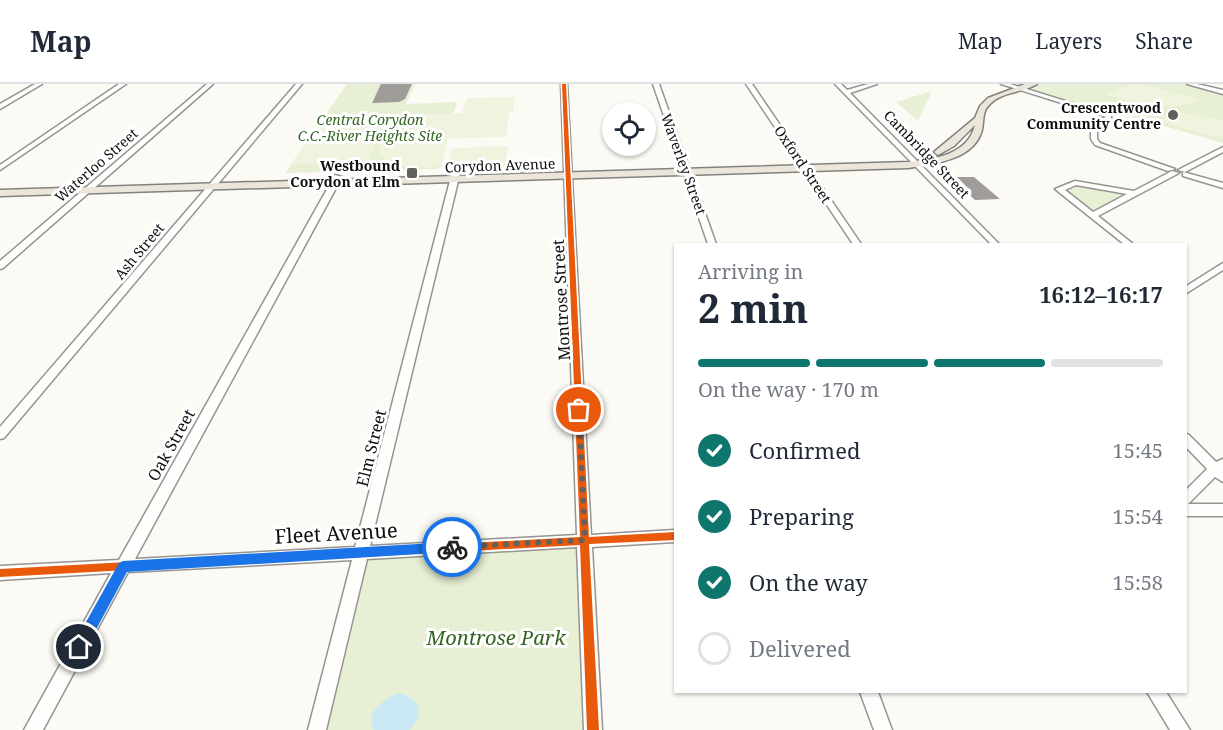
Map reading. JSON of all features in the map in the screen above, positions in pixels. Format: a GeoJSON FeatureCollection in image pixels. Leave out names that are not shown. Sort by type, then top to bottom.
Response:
{"type":"FeatureCollection","features":[{"type":"Feature","properties":{"kind":"main road","name":"Corydon Avenue"},"geometry":{"type":"LineString","coordinates":[[0,186],[455,177],[935,161],[961,151],[974,139],[979,128],[978,120],[986,102],[1033,84]]}},
{"type":"Feature","properties":{"kind":"main road","name":"Corydon Avenue"},"geometry":{"type":"LineString","coordinates":[[0,193],[87,191],[214,183]]}},
{"type":"Feature","properties":{"kind":"street"},"geometry":{"type":"LineString","coordinates":[[0,107],[39,84]]}},
{"type":"Feature","properties":{"kind":"street"},"geometry":{"type":"LineString","coordinates":[[0,168],[123,84]]}},
{"type":"Feature","properties":{"kind":"street","name":"Waterloo Street"},"geometry":{"type":"LineString","coordinates":[[0,266],[210,84]]}},
{"type":"Feature","properties":{"kind":"street","name":"Ash Street"},"geometry":{"type":"LineString","coordinates":[[0,435],[299,84]]}},
{"type":"Feature","properties":{"kind":"street","name":"Montrose Street"},"geometry":{"type":"LineString","coordinates":[[564,84],[593,730]]}},
{"type":"Feature","properties":{"kind":"street","name":"Waverley Street"},"geometry":{"type":"LineString","coordinates":[[656,84],[712,243]]}},
{"type":"Feature","properties":{"kind":"street","name":"Oxford Street"},"geometry":{"type":"LineString","coordinates":[[749,84],[856,243]]}},
{"type":"Feature","properties":{"kind":"street","name":"Cambridge Street"},"geometry":{"type":"LineString","coordinates":[[838,84],[994,243]]}},
{"type":"Feature","properties":{"kind":"street"},"geometry":{"type":"LineString","coordinates":[[846,92],[874,84]]}},
{"type":"Feature","properties":{"kind":"street"},"geometry":{"type":"LineString","coordinates":[[1004,84],[1109,116],[1094,125],[1094,139],[1098,144],[1223,186]]}},
{"type":"Feature","properties":{"kind":"street"},"geometry":{"type":"LineString","coordinates":[[1192,84],[1223,92]]}},
{"type":"Feature","properties":{"kind":"street"},"geometry":{"type":"LineString","coordinates":[[1093,215],[1223,149]]}},
{"type":"Feature","properties":{"kind":"street","name":"Elm Street"},"geometry":{"type":"LineString","coordinates":[[317,730],[455,177]]}},
{"type":"Feature","properties":{"kind":"street","name":"Oak Street"},"geometry":{"type":"LineString","coordinates":[[33,730],[336,180]]}},
{"type":"Feature","properties":{"kind":"street"},"geometry":{"type":"LineString","coordinates":[[1128,243],[1059,189],[1075,183],[1134,193]]}},
{"type":"Feature","properties":{"kind":"street"},"geometry":{"type":"LineString","coordinates":[[1187,290],[1223,266]]}},
{"type":"Feature","properties":{"kind":"street"},"geometry":{"type":"LineString","coordinates":[[1187,440],[1220,470],[1187,498]]}},
{"type":"Feature","properties":{"kind":"street"},"geometry":{"type":"LineString","coordinates":[[1187,510],[1223,510]]}},
{"type":"Feature","properties":{"kind":"street","name":"Fleet Avenue"},"geometry":{"type":"LineString","coordinates":[[0,573],[674,536]]}},
{"type":"Feature","properties":{"kind":"street"},"geometry":{"type":"LineString","coordinates":[[869,693],[883,730]]}},
{"type":"Feature","properties":{"kind":"street"},"geometry":{"type":"LineString","coordinates":[[1157,693],[1181,730]]}},
{"type":"Feature","properties":{"kind":"green space","name":"Central Corydon C.C.-River Heights Site"},"geometry":{"type":"Polygon","coordinates":[[[347,84],[415,84],[406,104],[457,102],[439,169],[285,173],[347,84]]]}},
{"type":"Feature","properties":{"kind":"green space","name":"Crescentwood Community Centre"},"geometry":{"type":"Polygon","coordinates":[[[1033,84],[1190,84],[1223,92],[1223,143],[1119,113],[1109,116],[1019,89],[1033,84]]]}},
{"type":"Feature","properties":{"kind":"green space"},"geometry":{"type":"Polygon","coordinates":[[[1131,84],[1140,84],[1200,100],[1188,104],[1165,106],[1142,104],[1106,95],[1131,84]]]}},
{"type":"Feature","properties":{"kind":"green space"},"geometry":{"type":"Polygon","coordinates":[[[932,91],[918,121],[896,102],[932,91]]]}},
{"type":"Feature","properties":{"kind":"green space"},"geometry":{"type":"Polygon","coordinates":[[[515,97],[513,112],[509,112],[506,137],[433,139],[448,140],[441,166],[403,166],[386,160],[381,154],[379,146],[383,141],[408,140],[417,115],[462,113],[467,98],[515,97]]]}},
{"type":"Feature","properties":{"kind":"green space"},"geometry":{"type":"Polygon","coordinates":[[[1183,113],[1223,121],[1223,136],[1213,137],[1159,121],[1170,115],[1183,113]]]}},
{"type":"Feature","properties":{"kind":"green space"},"geometry":{"type":"Polygon","coordinates":[[[388,119],[367,162],[292,164],[322,120],[388,119]]]}},
{"type":"Feature","properties":{"kind":"green space"},"geometry":{"type":"Polygon","coordinates":[[[508,146],[505,166],[446,168],[452,148],[508,146]]]}},
{"type":"Feature","properties":{"kind":"green space"},"geometry":{"type":"Polygon","coordinates":[[[1075,183],[1134,193],[1093,215],[1059,189],[1075,183]]]}},
{"type":"Feature","properties":{"kind":"green space","name":"Montrose Park"},"geometry":{"type":"Polygon","coordinates":[[[585,540],[593,730],[317,730],[362,553],[585,540]]]}},
{"type":"Feature","properties":{"kind":"water"},"geometry":{"type":"Polygon","coordinates":[[[398,693],[411,698],[418,707],[419,712],[414,724],[409,730],[374,730],[371,724],[373,712],[387,699],[398,693]]]}},
{"type":"Feature","properties":{"kind":"building"},"geometry":{"type":"Polygon","coordinates":[[[381,84],[412,84],[405,99],[399,102],[372,103],[381,84]]]}},
{"type":"Feature","properties":{"kind":"building"},"geometry":{"type":"Polygon","coordinates":[[[957,177],[974,177],[1000,199],[975,200],[962,188],[968,188],[957,177]]]}},
{"type":"Feature","properties":{"kind":"cycle path"},"geometry":{"type":"LineString","coordinates":[[564,84],[593,730]]}},
{"type":"Feature","properties":{"kind":"cycle path"},"geometry":{"type":"LineString","coordinates":[[0,573],[674,536]]}},
{"type":"Feature","properties":{"kind":"way so far"},"geometry":{"type":"LineString","coordinates":[[452,547],[585,540],[579,410]]}},
{"type":"Feature","properties":{"kind":"place","name":"Crescentwood Community Centre"},"geometry":{"type":"Point","coordinates":[1173,115]}},
{"type":"Feature","properties":{"kind":"place","name":"Westbound Corydon at Elm"},"geometry":{"type":"Point","coordinates":[412,173]}},
{"type":"Feature","properties":{"kind":"route"},"geometry":{"type":"LineString","coordinates":[[79,647],[123,567],[452,547]]}}]}
